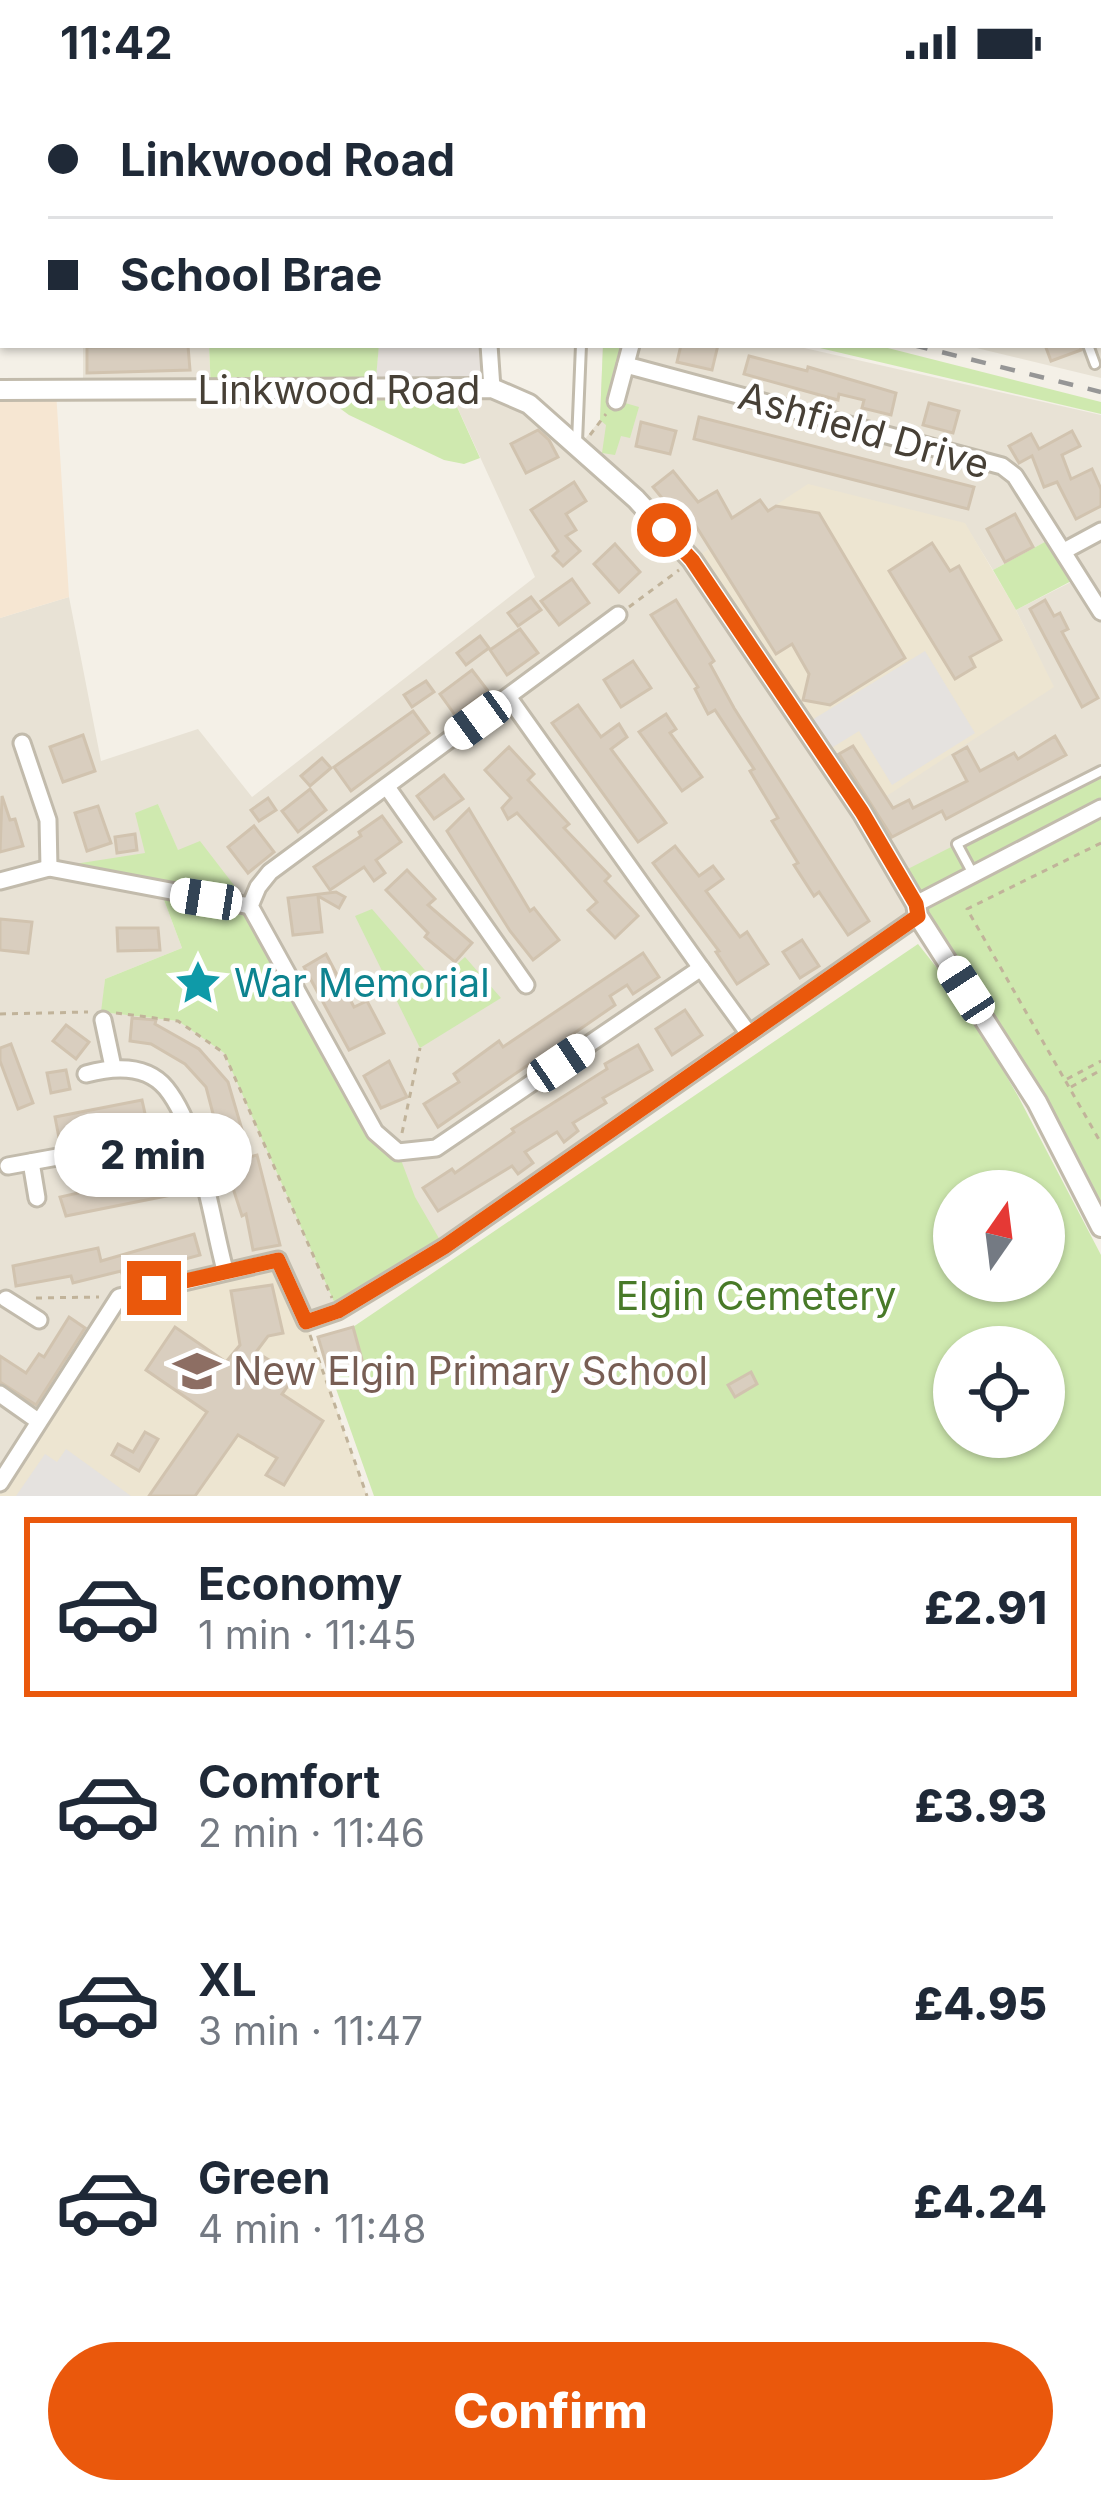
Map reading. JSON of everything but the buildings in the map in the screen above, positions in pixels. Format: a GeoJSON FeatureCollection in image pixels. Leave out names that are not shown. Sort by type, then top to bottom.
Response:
{"type":"FeatureCollection","features":[{"type":"Feature","properties":{"kind":"street"},"geometry":{"type":"LineString","coordinates":[[489,348],[492,388]]}},
{"type":"Feature","properties":{"kind":"street"},"geometry":{"type":"LineString","coordinates":[[616,401],[630,348]]}},
{"type":"Feature","properties":{"kind":"street","name":"Ashfield Drive"},"geometry":{"type":"LineString","coordinates":[[626,365],[1002,466],[1015,476],[1101,612]]}},
{"type":"Feature","properties":{"kind":"street","name":"Linkwood Road"},"geometry":{"type":"LineString","coordinates":[[0,390],[492,388],[529,404],[636,499],[692,560],[862,812],[1036,1102],[1101,1227]]}},
{"type":"Feature","properties":{"kind":"street"},"geometry":{"type":"LineString","coordinates":[[1064,550],[1101,531]]}},
{"type":"Feature","properties":{"kind":"street"},"geometry":{"type":"LineString","coordinates":[[618,615],[271,872],[257,886],[250,906],[375,1132],[398,1152],[436,1148],[701,968]]}},
{"type":"Feature","properties":{"kind":"street"},"geometry":{"type":"LineString","coordinates":[[509,698],[749,1034]]}},
{"type":"Feature","properties":{"kind":"street"},"geometry":{"type":"LineString","coordinates":[[22,743],[48,820],[49,868]]}},
{"type":"Feature","properties":{"kind":"street"},"geometry":{"type":"LineString","coordinates":[[387,787],[526,985]]}},
{"type":"Feature","properties":{"kind":"street"},"geometry":{"type":"LineString","coordinates":[[0,1484],[118,1297],[278,1260],[306,1322],[338,1311],[444,1247],[973,873],[1101,808]]}},
{"type":"Feature","properties":{"kind":"street"},"geometry":{"type":"LineString","coordinates":[[0,881],[49,868],[250,906]]}},
{"type":"Feature","properties":{"kind":"street"},"geometry":{"type":"LineString","coordinates":[[103,1020],[112,1067]]}},
{"type":"Feature","properties":{"kind":"street"},"geometry":{"type":"LineString","coordinates":[[86,1074],[112,1067],[135,1070],[165,1085],[189,1133],[225,1270]]}},
{"type":"Feature","properties":{"kind":"street"},"geometry":{"type":"LineString","coordinates":[[8,1166],[189,1133]]}},
{"type":"Feature","properties":{"kind":"street"},"geometry":{"type":"LineString","coordinates":[[32,1162],[37,1198]]}},
{"type":"Feature","properties":{"kind":"street"},"geometry":{"type":"LineString","coordinates":[[2,1300],[39,1320]]}},
{"type":"Feature","properties":{"kind":"street"},"geometry":{"type":"LineString","coordinates":[[0,1394],[38,1421]]}},
{"type":"Feature","properties":{"kind":"lane"},"geometry":{"type":"LineString","coordinates":[[577,450],[581,348]]}},
{"type":"Feature","properties":{"kind":"lane"},"geometry":{"type":"LineString","coordinates":[[1089,348],[1095,364]]}},
{"type":"Feature","properties":{"kind":"lane"},"geometry":{"type":"LineString","coordinates":[[973,873],[957,844],[1101,771]]}},
{"type":"Feature","properties":{"kind":"path"},"geometry":{"type":"LineString","coordinates":[[577,450],[616,401]]}},
{"type":"Feature","properties":{"kind":"path"},"geometry":{"type":"LineString","coordinates":[[618,615],[692,560]]}},
{"type":"Feature","properties":{"kind":"path"},"geometry":{"type":"LineString","coordinates":[[1101,843],[967,909],[1101,1143]]}},
{"type":"Feature","properties":{"kind":"path"},"geometry":{"type":"LineString","coordinates":[[0,1014],[101,1012],[178,1021],[224,1053],[338,1311]]}},
{"type":"Feature","properties":{"kind":"path"},"geometry":{"type":"LineString","coordinates":[[398,1152],[420,1048]]}},
{"type":"Feature","properties":{"kind":"path"},"geometry":{"type":"LineString","coordinates":[[1066,1079],[1101,1061]]}},
{"type":"Feature","properties":{"kind":"path"},"geometry":{"type":"LineString","coordinates":[[1070,1087],[1101,1070]]}},
{"type":"Feature","properties":{"kind":"path"},"geometry":{"type":"LineString","coordinates":[[2,1300],[118,1297]]}},
{"type":"Feature","properties":{"kind":"path"},"geometry":{"type":"LineString","coordinates":[[306,1322],[367,1496]]}},
{"type":"Feature","properties":{"kind":"shaded area"},"geometry":{"type":"Polygon","coordinates":[[[83,348],[209,348],[211,391],[83,391],[83,348]]]}},
{"type":"Feature","properties":{"kind":"shaded area"},"geometry":{"type":"Polygon","coordinates":[[[379,348],[489,348],[492,388],[374,390],[379,348]]]}},
{"type":"Feature","properties":{"kind":"shaded area"},"geometry":{"type":"Polygon","coordinates":[[[603,348],[804,348],[1101,415],[1101,771],[918,916],[444,1247],[178,851],[158,804],[161,892],[182,948],[105,979],[102,1012],[178,1021],[224,1053],[338,1311],[0,1483],[0,618],[69,597],[101,761],[198,729],[252,797],[535,577],[448,387],[492,388],[577,449],[600,420],[603,348]],[[964,523],[1053,687],[1016,610],[1079,578],[1054,537],[993,570],[964,523]]]}},
{"type":"Feature","properties":{"kind":"shaded area"},"geometry":{"type":"Polygon","coordinates":[[[976,348],[1101,348],[1101,378],[976,348]]]}},
{"type":"Feature","properties":{"kind":"shaded area"},"geometry":{"type":"Polygon","coordinates":[[[0,390],[56,391],[69,597],[0,618],[0,390]]]}},
{"type":"Feature","properties":{"kind":"shaded area"},"geometry":{"type":"Polygon","coordinates":[[[808,484],[965,523],[1054,687],[862,812],[692,560],[808,484]]]}},
{"type":"Feature","properties":{"kind":"shaded area"},"geometry":{"type":"Polygon","coordinates":[[[925,651],[975,733],[892,785],[859,731],[825,752],[807,723],[925,651]]]}},
{"type":"Feature","properties":{"kind":"shaded area","name":"New Elgin Primary School"},"geometry":{"type":"Polygon","coordinates":[[[278,1260],[306,1322],[367,1496],[0,1496],[0,1483],[119,1297],[278,1260]]]}},
{"type":"Feature","properties":{"kind":"shaded area"},"geometry":{"type":"Polygon","coordinates":[[[66,1449],[131,1496],[16,1496],[45,1454],[57,1462],[66,1449]]]}},
{"type":"Feature","properties":{"kind":"green space"},"geometry":{"type":"Polygon","coordinates":[[[209,348],[379,348],[375,389],[448,387],[480,458],[464,464],[444,460],[349,415],[315,390],[211,391],[209,348]]]}},
{"type":"Feature","properties":{"kind":"green space"},"geometry":{"type":"Polygon","coordinates":[[[603,348],[620,348],[608,398],[639,407],[630,438],[621,436],[615,455],[602,453],[606,425],[600,420],[603,348]]]}},
{"type":"Feature","properties":{"kind":"green space"},"geometry":{"type":"Polygon","coordinates":[[[820,348],[888,348],[1101,402],[1101,414],[820,348]]]}},
{"type":"Feature","properties":{"kind":"green space"},"geometry":{"type":"Polygon","coordinates":[[[1054,537],[1079,577],[1016,610],[993,570],[1054,537]]]}},
{"type":"Feature","properties":{"kind":"green space"},"geometry":{"type":"Polygon","coordinates":[[[1101,771],[1101,1227],[898,874],[1101,771]]]}},
{"type":"Feature","properties":{"kind":"green space"},"geometry":{"type":"Polygon","coordinates":[[[158,804],[178,850],[200,841],[250,906],[375,1132],[398,1152],[415,1197],[444,1247],[338,1311],[224,1053],[178,1021],[101,1012],[105,979],[182,948],[161,892],[49,868],[145,853],[135,813],[158,804]]]}},
{"type":"Feature","properties":{"kind":"green space"},"geometry":{"type":"Polygon","coordinates":[[[372,909],[436,983],[465,957],[501,998],[420,1048],[355,916],[372,909]]]}},
{"type":"Feature","properties":{"kind":"green space","name":"Elgin Cemetery"},"geometry":{"type":"Polygon","coordinates":[[[918,944],[961,998],[1057,1170],[933,1170],[933,1302],[1065,1302],[1065,1186],[1101,1255],[1101,1496],[374,1496],[318,1338],[353,1327],[918,944]]]}},
{"type":"Feature","properties":{"kind":"railway"},"geometry":{"type":"LineString","coordinates":[[925,348],[1101,392]]}},
{"type":"Feature","properties":{"kind":"place","name":"War Memorial"},"geometry":{"type":"Point","coordinates":[198,983]}},
{"type":"Feature","properties":{"kind":"place","name":"New Elgin Primary School"},"geometry":{"type":"Point","coordinates":[197,1371]}},
{"type":"Feature","properties":{"kind":"route"},"geometry":{"type":"LineString","coordinates":[[154,1288],[278,1260],[306,1322],[338,1311],[444,1247],[918,916],[916,904],[862,812],[692,560],[664,530]]}}]}
